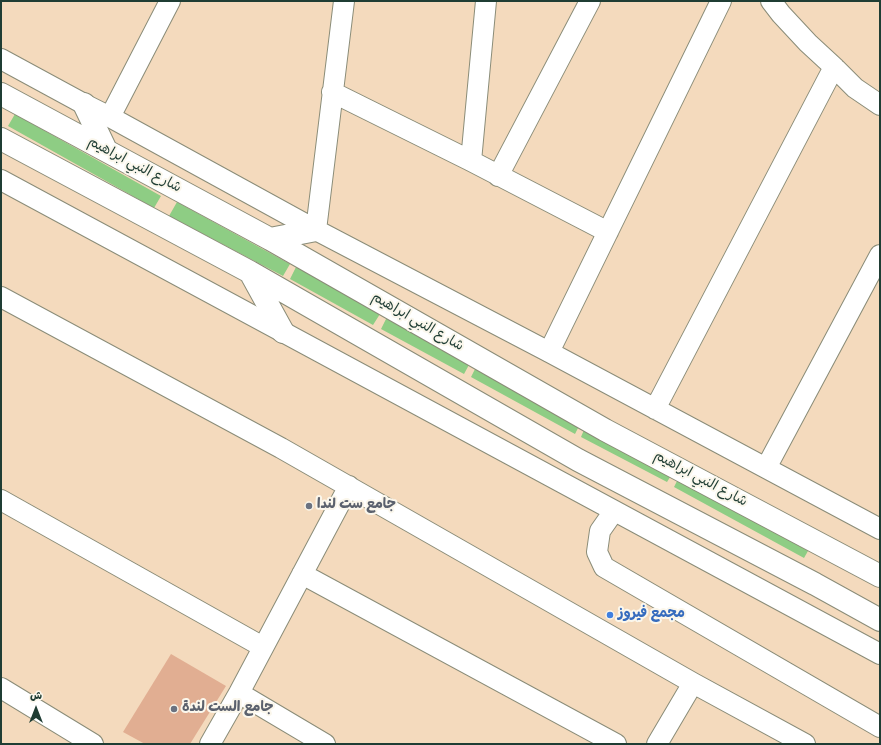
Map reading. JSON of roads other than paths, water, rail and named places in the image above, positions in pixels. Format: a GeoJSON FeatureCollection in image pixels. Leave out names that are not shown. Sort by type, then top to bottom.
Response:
{"type":"FeatureCollection","features":[{"type":"Feature","properties":{"kind":"main road","name":"شارع النبي ابراهيم"},"geometry":{"type":"LineString","coordinates":[[1,94],[270,239],[605,430],[880,576]]}},
{"type":"Feature","properties":{"kind":"main road"},"geometry":{"type":"LineString","coordinates":[[84,104],[106,150]]}},
{"type":"Feature","properties":{"kind":"main road"},"geometry":{"type":"LineString","coordinates":[[1,139],[250,272],[661,508],[788,585],[880,636]]}},
{"type":"Feature","properties":{"kind":"main road"},"geometry":{"type":"LineString","coordinates":[[270,239],[316,230]]}},
{"type":"Feature","properties":{"kind":"main road"},"geometry":{"type":"LineString","coordinates":[[250,272],[283,332]]}},
{"type":"Feature","properties":{"kind":"main road"},"geometry":{"type":"LineString","coordinates":[[605,430],[667,458],[748,491],[880,559]]}},
{"type":"Feature","properties":{"kind":"main road"},"geometry":{"type":"LineString","coordinates":[[578,460],[815,584],[880,620]]}},
{"type":"Feature","properties":{"kind":"street"},"geometry":{"type":"LineString","coordinates":[[110,117],[170,1]]}},
{"type":"Feature","properties":{"kind":"street"},"geometry":{"type":"LineString","coordinates":[[471,161],[486,1]]}},
{"type":"Feature","properties":{"kind":"street"},"geometry":{"type":"LineString","coordinates":[[498,176],[590,1]]}},
{"type":"Feature","properties":{"kind":"street"},"geometry":{"type":"LineString","coordinates":[[549,352],[720,1]]}},
{"type":"Feature","properties":{"kind":"street"},"geometry":{"type":"LineString","coordinates":[[771,1],[808,43],[855,88],[880,105]]}},
{"type":"Feature","properties":{"kind":"street"},"geometry":{"type":"LineString","coordinates":[[316,230],[342,2]]}},
{"type":"Feature","properties":{"kind":"street"},"geometry":{"type":"LineString","coordinates":[[1,59],[316,230],[766,468],[877,521]]}},
{"type":"Feature","properties":{"kind":"street"},"geometry":{"type":"LineString","coordinates":[[655,409],[834,67]]}},
{"type":"Feature","properties":{"kind":"street"},"geometry":{"type":"LineString","coordinates":[[332,92],[471,161],[608,232]]}},
{"type":"Feature","properties":{"kind":"street"},"geometry":{"type":"LineString","coordinates":[[1,180],[880,654]]}},
{"type":"Feature","properties":{"kind":"street"},"geometry":{"type":"LineString","coordinates":[[766,468],[880,255]]}},
{"type":"Feature","properties":{"kind":"street"},"geometry":{"type":"LineString","coordinates":[[1,297],[274,444],[693,683],[805,744]]}},
{"type":"Feature","properties":{"kind":"street"},"geometry":{"type":"LineString","coordinates":[[210,744],[239,693],[349,486]]}},
{"type":"Feature","properties":{"kind":"street"},"geometry":{"type":"LineString","coordinates":[[1,500],[263,647]]}},
{"type":"Feature","properties":{"kind":"street"},"geometry":{"type":"LineString","coordinates":[[614,511],[600,531],[596,552],[604,567],[880,727]]}},
{"type":"Feature","properties":{"kind":"street"},"geometry":{"type":"LineString","coordinates":[[302,574],[616,744]]}},
{"type":"Feature","properties":{"kind":"street"},"geometry":{"type":"LineString","coordinates":[[658,744],[693,683]]}},
{"type":"Feature","properties":{"kind":"street"},"geometry":{"type":"LineString","coordinates":[[1,688],[93,744]]}},
{"type":"Feature","properties":{"kind":"street"},"geometry":{"type":"LineString","coordinates":[[239,693],[325,744]]}},
{"type":"Feature","properties":{"kind":"place","name":"جامع ست لندا"},"geometry":{"type":"Point","coordinates":[309,506]}},
{"type":"Feature","properties":{"kind":"place","name":"مجمع فيروز"},"geometry":{"type":"Point","coordinates":[610,615]}},
{"type":"Feature","properties":{"kind":"place","name":"جامع الست لندة"},"geometry":{"type":"Point","coordinates":[174,709]}}]}
